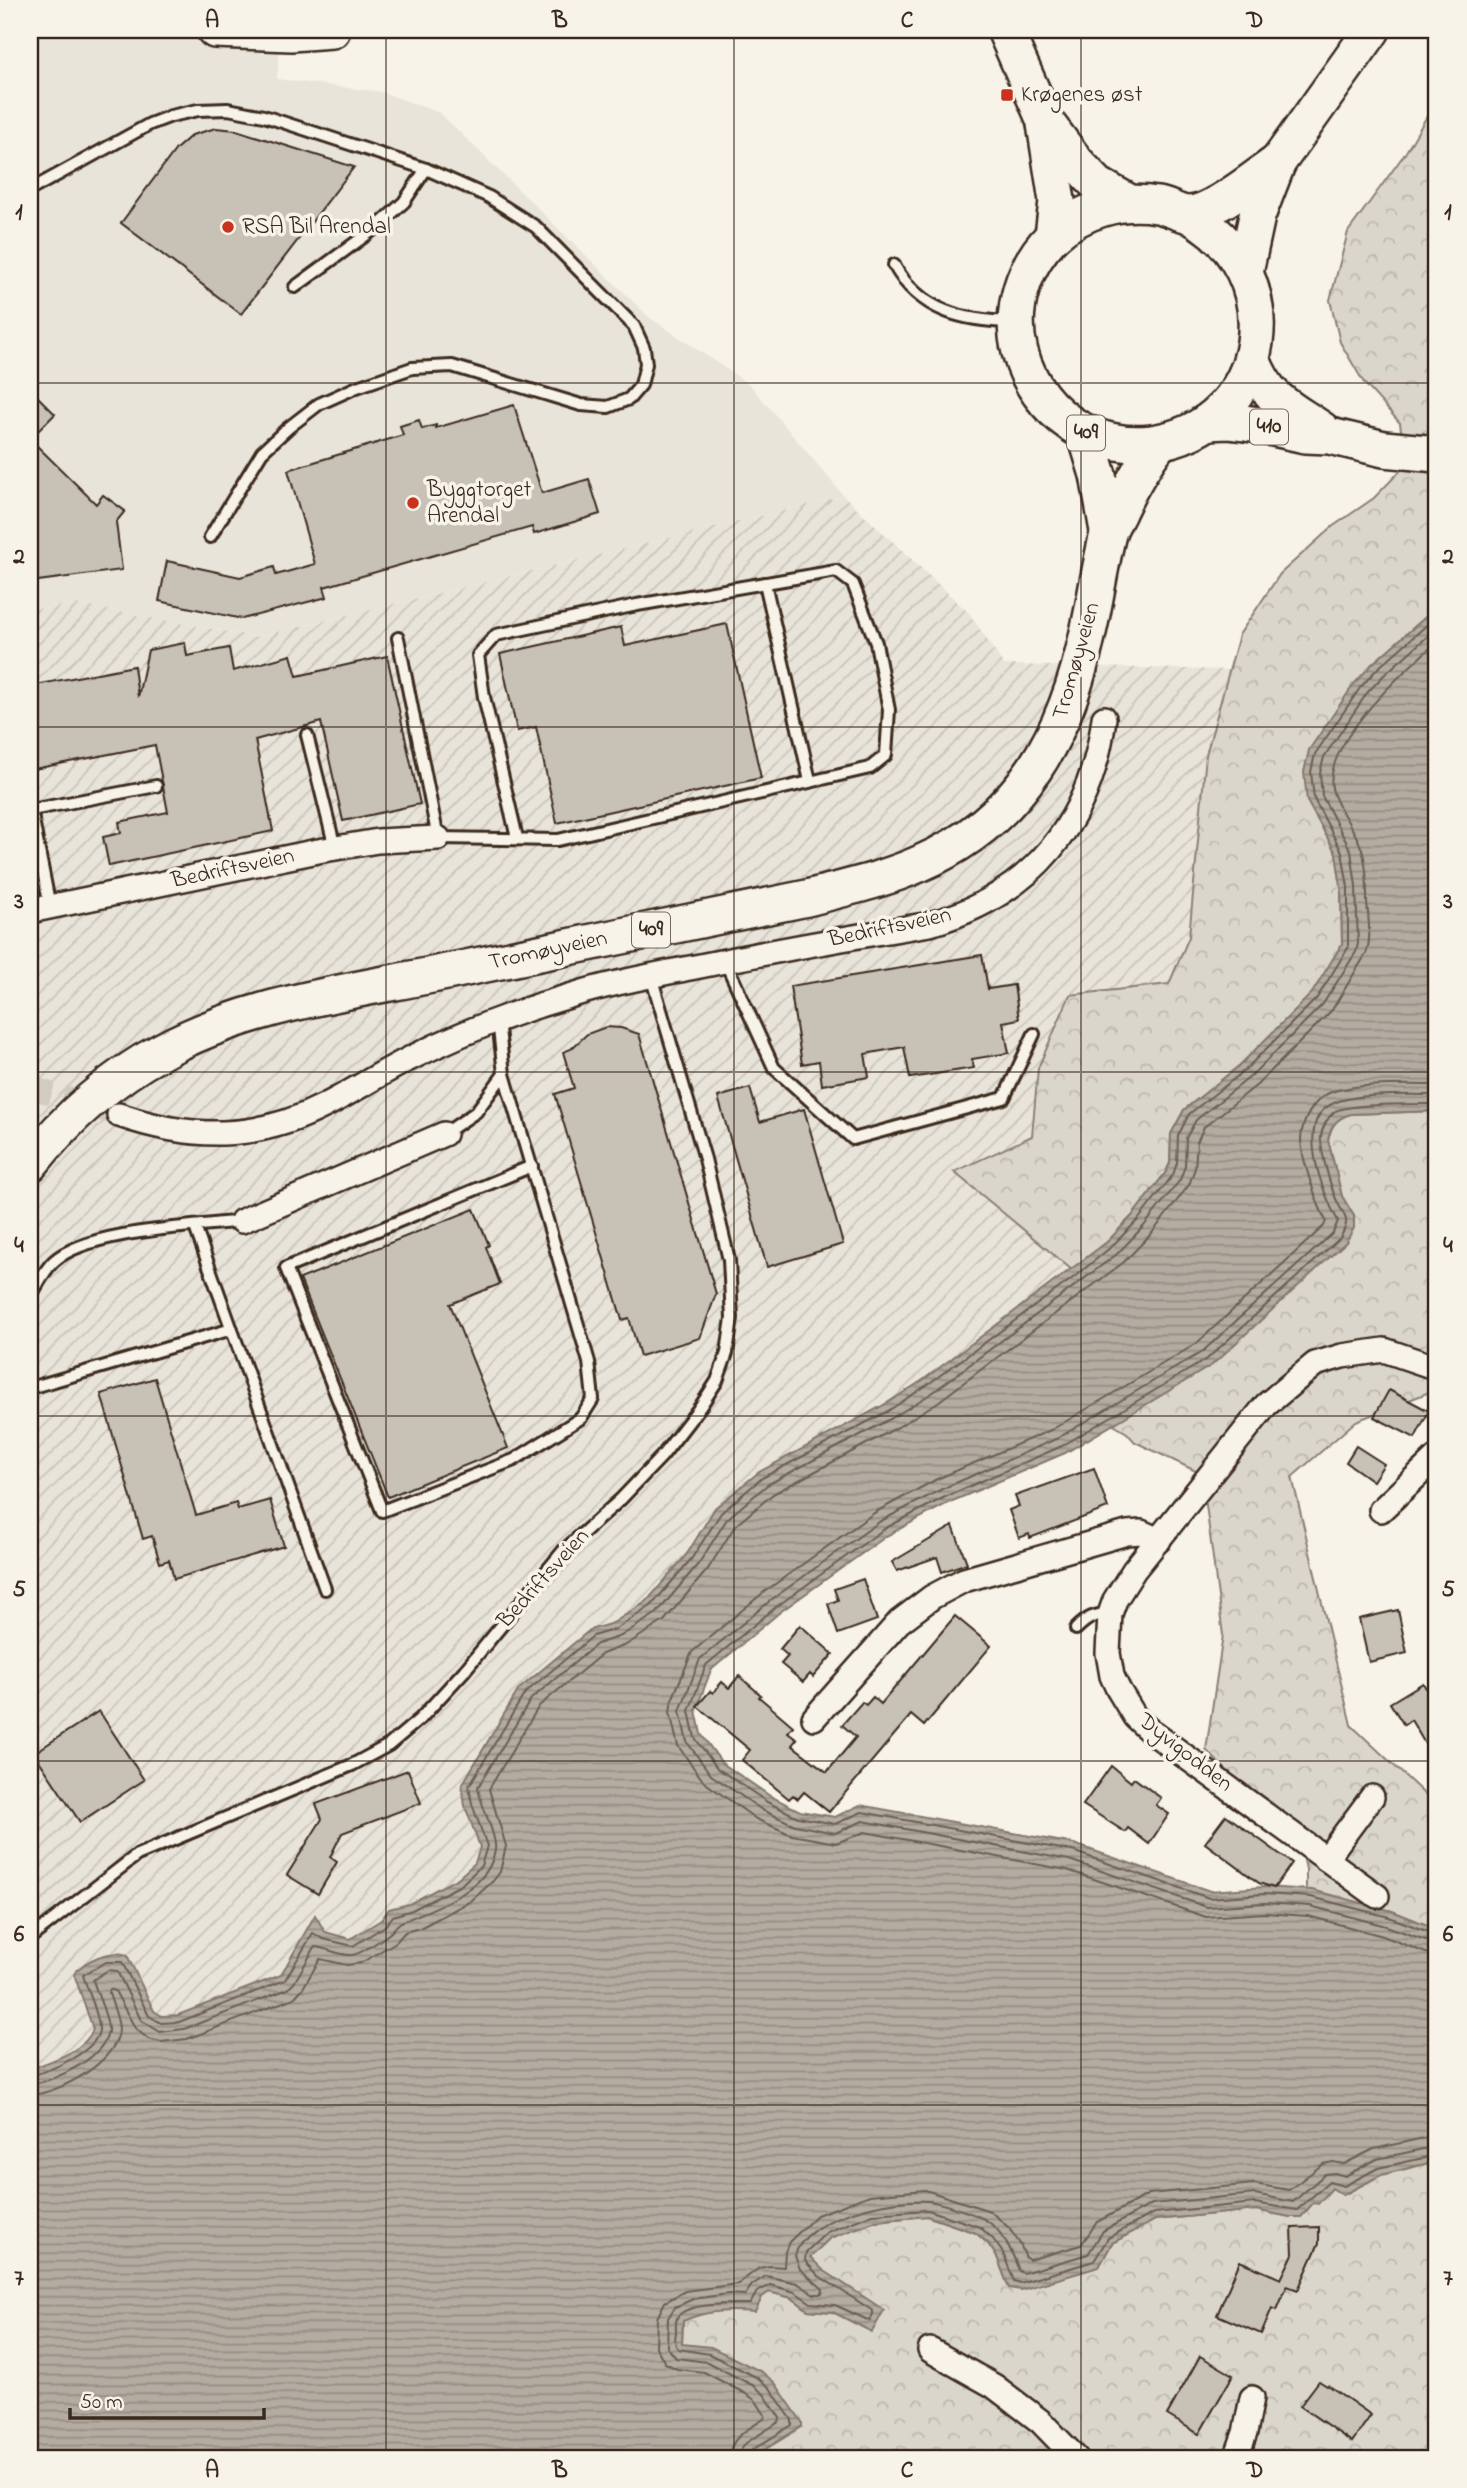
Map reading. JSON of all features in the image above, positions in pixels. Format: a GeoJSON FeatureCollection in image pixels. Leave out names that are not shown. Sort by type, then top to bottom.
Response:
{"type":"FeatureCollection","features":[{"type":"Feature","properties":{"kind":"main road"},"geometry":{"type":"LineString","coordinates":[[215,30],[291,33],[332,30]]}},
{"type":"Feature","properties":{"kind":"main road"},"geometry":{"type":"LineString","coordinates":[[1005,30],[1045,121],[1098,186],[1130,203]]}},
{"type":"Feature","properties":{"kind":"main road","name":"409"},"geometry":{"type":"LineString","coordinates":[[1245,272],[1258,216],[1278,162],[1371,30]]}},
{"type":"Feature","properties":{"kind":"main road"},"geometry":{"type":"LineString","coordinates":[[1045,121],[1057,201],[1053,236]]}},
{"type":"Feature","properties":{"kind":"main road","name":"409"},"geometry":{"type":"LineString","coordinates":[[1187,214],[1224,200],[1278,162]]}},
{"type":"Feature","properties":{"kind":"main road","name":"409"},"geometry":{"type":"LineString","coordinates":[[1130,203],[1159,205],[1187,214],[1211,228],[1231,248],[1245,272],[1252,288],[1257,324],[1252,359],[1234,394],[1207,422],[1192,430],[1160,442],[1122,443],[1084,432],[1053,410],[1030,379],[1018,342],[1017,307],[1033,261],[1053,236],[1088,213],[1130,203]]}},
{"type":"Feature","properties":{"kind":"main road","name":"410"},"geometry":{"type":"LineString","coordinates":[[1252,359],[1262,384],[1270,394],[1330,436]]}},
{"type":"Feature","properties":{"kind":"main road","name":"410"},"geometry":{"type":"LineString","coordinates":[[1207,422],[1228,421],[1305,435],[1330,436],[1384,449],[1437,454]]}},
{"type":"Feature","properties":{"kind":"main road","name":"Tromøyveien"},"geometry":{"type":"LineString","coordinates":[[1084,432],[1098,475],[1108,531]]}},
{"type":"Feature","properties":{"kind":"main road","name":"Tromøyveien"},"geometry":{"type":"LineString","coordinates":[[30,1164],[73,1115],[125,1073],[163,1050],[239,1018],[352,991],[807,898],[872,882],[919,865],[949,850],[977,832],[1005,808],[1029,779],[1047,751],[1065,710],[1080,665],[1108,531],[1139,469],[1160,442]]}},
{"type":"Feature","properties":{"kind":"street","name":"Bedriftsveien"},"geometry":{"type":"LineString","coordinates":[[119,1115],[158,1128],[202,1134],[228,1134],[267,1128],[290,1122],[324,1106],[412,1057],[498,1020],[577,993],[725,961],[930,924],[952,917],[1000,894],[1023,877],[1062,835],[1077,811],[1092,776],[1104,718]]}},
{"type":"Feature","properties":{"kind":"street","name":"Bedriftsveien"},"geometry":{"type":"LineString","coordinates":[[40,909],[335,848],[378,841],[438,838]]}},
{"type":"Feature","properties":{"kind":"street"},"geometry":{"type":"LineString","coordinates":[[242,1221],[444,1134]]}},
{"type":"Feature","properties":{"kind":"street","name":"Dyvigodden"},"geometry":{"type":"LineString","coordinates":[[1377,1896],[1149,1730],[1135,1717],[1112,1676],[1107,1633],[1115,1600],[1134,1570],[1266,1405],[1315,1364],[1342,1356],[1384,1350],[1437,1368]]}},
{"type":"Feature","properties":{"kind":"street"},"geometry":{"type":"LineString","coordinates":[[1381,1510],[1437,1457]]}},
{"type":"Feature","properties":{"kind":"street"},"geometry":{"type":"LineString","coordinates":[[814,1718],[899,1622],[932,1597],[964,1580],[1127,1533],[1141,1532],[1158,1540]]}},
{"type":"Feature","properties":{"kind":"street"},"geometry":{"type":"LineString","coordinates":[[1326,1859],[1372,1797]]}},
{"type":"Feature","properties":{"kind":"street"},"geometry":{"type":"LineString","coordinates":[[930,2350],[994,2386],[1040,2421],[1076,2458]]}},
{"type":"Feature","properties":{"kind":"street"},"geometry":{"type":"LineString","coordinates":[[1236,2458],[1245,2433],[1252,2398]]}},
{"type":"Feature","properties":{"kind":"lane"},"geometry":{"type":"LineString","coordinates":[[30,190],[150,124],[171,116],[198,110],[228,109],[264,116],[426,169],[489,198],[536,227],[634,326],[644,348],[646,364],[641,385],[629,399],[608,407],[581,405],[452,366],[412,368],[357,387],[319,404],[262,452],[210,537]]}},
{"type":"Feature","properties":{"kind":"lane"},"geometry":{"type":"LineString","coordinates":[[295,287],[377,227],[404,201],[426,169]]}},
{"type":"Feature","properties":{"kind":"lane"},"geometry":{"type":"LineString","coordinates":[[894,265],[908,287],[942,311],[981,322],[1016,323]]}},
{"type":"Feature","properties":{"kind":"lane"},"geometry":{"type":"LineString","coordinates":[[398,638],[438,838],[558,840],[870,768],[886,755],[889,710],[876,643],[853,584],[836,571],[637,605],[496,635],[478,655],[484,697],[517,838]]}},
{"type":"Feature","properties":{"kind":"lane"},"geometry":{"type":"LineString","coordinates":[[765,583],[810,781]]}},
{"type":"Feature","properties":{"kind":"lane"},"geometry":{"type":"LineString","coordinates":[[307,735],[335,848]]}},
{"type":"Feature","properties":{"kind":"lane"},"geometry":{"type":"LineString","coordinates":[[40,909],[30,807],[156,786]]}},
{"type":"Feature","properties":{"kind":"lane"},"geometry":{"type":"LineString","coordinates":[[725,961],[774,1068],[853,1139],[1004,1098],[1034,1034]]}},
{"type":"Feature","properties":{"kind":"lane","name":"Bedriftsveien"},"geometry":{"type":"LineString","coordinates":[[30,1938],[137,1855],[352,1765],[389,1745],[421,1718],[465,1670],[563,1551],[621,1499],[662,1457],[706,1399],[717,1381],[727,1353],[732,1318],[729,1260],[705,1159],[651,976]]}},
{"type":"Feature","properties":{"kind":"lane"},"geometry":{"type":"LineString","coordinates":[[498,1020],[504,1074],[532,1166],[589,1362],[593,1399],[580,1418],[513,1460],[382,1511],[286,1268],[532,1166]]}},
{"type":"Feature","properties":{"kind":"lane"},"geometry":{"type":"LineString","coordinates":[[444,1134],[476,1112],[504,1074]]}},
{"type":"Feature","properties":{"kind":"lane"},"geometry":{"type":"LineString","coordinates":[[30,1297],[53,1262],[78,1246],[104,1239],[242,1221]]}},
{"type":"Feature","properties":{"kind":"lane"},"geometry":{"type":"LineString","coordinates":[[195,1227],[326,1589]]}},
{"type":"Feature","properties":{"kind":"lane"},"geometry":{"type":"LineString","coordinates":[[30,1388],[232,1329]]}},
{"type":"Feature","properties":{"kind":"lane"},"geometry":{"type":"LineString","coordinates":[[1076,1629],[1088,1618],[1098,1614],[1110,1614]]}},
{"type":"Feature","properties":{"kind":"shaded area"},"geometry":{"type":"Polygon","coordinates":[[[30,30],[281,30],[277,79],[382,92],[440,113],[649,317],[750,385],[844,496],[256,637],[77,604],[30,609],[30,30]]]}},
{"type":"Feature","properties":{"kind":"shaded area"},"geometry":{"type":"Polygon","coordinates":[[[844,496],[969,613],[1004,665],[1230,670],[1206,755],[1189,937],[1169,985],[1070,995],[1038,1068],[1032,1136],[954,1172],[1072,1270],[923,1380],[884,1405],[758,1472],[715,1508],[687,1554],[647,1601],[613,1623],[589,1630],[465,1806],[480,1847],[475,1863],[458,1878],[409,1904],[389,1909],[381,1920],[350,1939],[324,1932],[314,1915],[281,1975],[178,2015],[162,2016],[154,2011],[127,1955],[104,1955],[79,1968],[74,1974],[93,2029],[91,2035],[67,2054],[30,2069],[30,609],[77,604],[256,637],[844,496]]]}},
{"type":"Feature","properties":{"kind":"green space"},"geometry":{"type":"Polygon","coordinates":[[[1437,99],[1437,607],[1372,664],[1307,801],[1336,853],[1341,887],[1342,944],[1313,993],[1240,1065],[1184,1110],[1171,1134],[1170,1163],[1166,1172],[1132,1216],[1107,1242],[1072,1270],[954,1172],[1032,1136],[1038,1068],[1070,995],[1169,984],[1189,937],[1206,755],[1239,635],[1280,574],[1332,527],[1374,498],[1406,465],[1400,423],[1364,383],[1340,342],[1330,300],[1348,232],[1406,152],[1437,99]]]}},
{"type":"Feature","properties":{"kind":"green space"},"geometry":{"type":"Polygon","coordinates":[[[1437,1111],[1437,1389],[1356,1421],[1292,1477],[1351,1725],[1437,1806],[1437,1929],[1392,1911],[1306,1890],[1306,1869],[1300,1843],[1206,1750],[1223,1635],[1202,1474],[1135,1442],[1127,1433],[1112,1424],[1212,1365],[1354,1216],[1342,1197],[1328,1140],[1335,1123],[1351,1114],[1437,1111]]]}},
{"type":"Feature","properties":{"kind":"green space"},"geometry":{"type":"Polygon","coordinates":[[[1437,2161],[1437,2458],[751,2458],[802,2427],[682,2344],[683,2321],[709,2313],[755,2311],[762,2297],[769,2292],[792,2298],[808,2310],[833,2312],[872,2332],[810,2257],[830,2238],[876,2221],[926,2216],[976,2233],[997,2257],[1009,2288],[1099,2267],[1112,2243],[1155,2220],[1256,2210],[1301,2217],[1332,2188],[1343,2195],[1381,2175],[1437,2161]]]}},
{"type":"Feature","properties":{"kind":"water"},"geometry":{"type":"Polygon","coordinates":[[[1437,607],[1437,1111],[1351,1114],[1335,1123],[1328,1140],[1342,1196],[1354,1216],[1354,1228],[1346,1242],[1212,1365],[1065,1453],[948,1503],[888,1535],[780,1612],[711,1670],[696,1710],[701,1734],[722,1763],[770,1796],[800,1811],[835,1817],[860,1805],[1074,1844],[1210,1891],[1264,1887],[1312,1890],[1392,1911],[1437,1929],[1437,2161],[1381,2175],[1343,2195],[1332,2188],[1318,2204],[1313,2203],[1301,2217],[1256,2210],[1155,2220],[1112,2243],[1099,2267],[1021,2290],[1009,2288],[997,2257],[988,2243],[976,2233],[927,2216],[876,2221],[830,2238],[810,2257],[823,2270],[884,2310],[872,2332],[833,2312],[808,2310],[792,2298],[769,2292],[762,2297],[755,2312],[718,2312],[683,2321],[682,2344],[711,2347],[762,2372],[775,2383],[802,2422],[802,2426],[751,2458],[30,2458],[30,2069],[75,2050],[89,2037],[93,2029],[74,1974],[84,1964],[98,1957],[113,1953],[127,1955],[154,2011],[162,2016],[178,2015],[281,1975],[315,1915],[325,1932],[350,1939],[381,1920],[389,1909],[409,1904],[458,1878],[475,1863],[480,1847],[465,1806],[462,1785],[519,1689],[590,1630],[613,1623],[647,1601],[687,1554],[715,1508],[759,1472],[884,1405],[923,1380],[1107,1242],[1132,1216],[1166,1172],[1170,1163],[1171,1134],[1184,1110],[1240,1065],[1312,993],[1342,944],[1341,887],[1336,853],[1307,801],[1304,772],[1309,750],[1354,684],[1372,664],[1437,607]]]}},
{"type":"Feature","properties":{"kind":"building"},"geometry":{"type":"Polygon","coordinates":[[[216,128],[236,130],[354,167],[241,314],[121,223],[176,149],[192,135],[216,128]]]}},
{"type":"Feature","properties":{"kind":"building"},"geometry":{"type":"Polygon","coordinates":[[[30,389],[55,414],[30,439],[30,389]]]}},
{"type":"Feature","properties":{"kind":"building"},"geometry":{"type":"Polygon","coordinates":[[[514,405],[542,493],[589,479],[600,514],[534,534],[532,527],[324,587],[327,597],[242,619],[159,601],[167,561],[240,577],[274,567],[276,575],[315,564],[288,470],[403,435],[400,426],[419,420],[422,429],[436,425],[436,428],[514,405]]]}},
{"type":"Feature","properties":{"kind":"building"},"geometry":{"type":"Polygon","coordinates":[[[30,439],[96,504],[103,495],[125,511],[116,522],[122,570],[30,582],[30,439]]]}},
{"type":"Feature","properties":{"kind":"building"},"geometry":{"type":"Polygon","coordinates":[[[727,624],[761,778],[557,823],[536,727],[517,731],[500,654],[621,627],[625,646],[727,624]]]}},
{"type":"Feature","properties":{"kind":"building"},"geometry":{"type":"Polygon","coordinates":[[[185,643],[187,656],[229,648],[233,671],[291,655],[297,676],[387,656],[420,804],[343,821],[321,722],[255,740],[273,831],[109,866],[103,837],[121,833],[119,822],[168,812],[155,745],[34,769],[30,747],[30,686],[134,666],[138,697],[148,650],[185,643]]]}},
{"type":"Feature","properties":{"kind":"building"},"geometry":{"type":"Polygon","coordinates":[[[982,955],[988,989],[1014,985],[1019,1019],[1003,1022],[1009,1053],[972,1059],[974,1068],[910,1078],[904,1047],[865,1054],[869,1077],[822,1085],[819,1061],[802,1064],[790,986],[982,955]]]}},
{"type":"Feature","properties":{"kind":"building"},"geometry":{"type":"Polygon","coordinates":[[[606,1027],[621,1028],[639,1034],[716,1294],[700,1338],[640,1356],[629,1318],[622,1320],[555,1094],[574,1088],[563,1052],[571,1049],[587,1034],[606,1027]]]}},
{"type":"Feature","properties":{"kind":"building"},"geometry":{"type":"Polygon","coordinates":[[[750,1088],[760,1122],[804,1109],[843,1244],[767,1267],[718,1097],[750,1088]]]}},
{"type":"Feature","properties":{"kind":"building"},"geometry":{"type":"Polygon","coordinates":[[[474,1209],[489,1245],[486,1247],[500,1284],[450,1304],[508,1448],[388,1497],[300,1279],[474,1209]]]}},
{"type":"Feature","properties":{"kind":"building"},"geometry":{"type":"Polygon","coordinates":[[[155,1378],[196,1515],[236,1503],[238,1509],[270,1500],[284,1546],[174,1579],[169,1560],[160,1563],[152,1536],[143,1539],[101,1394],[155,1378]]]}},
{"type":"Feature","properties":{"kind":"building"},"geometry":{"type":"Polygon","coordinates":[[[1389,1390],[1429,1411],[1415,1438],[1374,1417],[1389,1390]]]}},
{"type":"Feature","properties":{"kind":"building"},"geometry":{"type":"Polygon","coordinates":[[[1356,1446],[1384,1464],[1373,1481],[1346,1462],[1356,1446]]]}},
{"type":"Feature","properties":{"kind":"building"},"geometry":{"type":"Polygon","coordinates":[[[1094,1468],[1108,1508],[1030,1538],[1029,1534],[1019,1538],[1009,1510],[1019,1506],[1015,1496],[1094,1468]]]}},
{"type":"Feature","properties":{"kind":"building"},"geometry":{"type":"Polygon","coordinates":[[[953,1526],[967,1563],[942,1572],[937,1557],[897,1571],[892,1562],[953,1526]]]}},
{"type":"Feature","properties":{"kind":"building"},"geometry":{"type":"Polygon","coordinates":[[[863,1579],[877,1620],[838,1634],[828,1604],[838,1600],[834,1589],[863,1579]]]}},
{"type":"Feature","properties":{"kind":"building"},"geometry":{"type":"Polygon","coordinates":[[[1398,1610],[1407,1653],[1369,1662],[1359,1619],[1398,1610]]]}},
{"type":"Feature","properties":{"kind":"building"},"geometry":{"type":"Polygon","coordinates":[[[955,1616],[991,1646],[924,1726],[911,1715],[829,1812],[804,1792],[798,1799],[793,1795],[789,1799],[742,1760],[750,1750],[697,1706],[722,1682],[729,1688],[739,1676],[793,1726],[788,1732],[797,1739],[792,1745],[827,1772],[856,1737],[842,1725],[862,1702],[866,1705],[873,1697],[881,1704],[955,1616]]]}},
{"type":"Feature","properties":{"kind":"building"},"geometry":{"type":"Polygon","coordinates":[[[800,1625],[833,1654],[813,1677],[810,1674],[803,1682],[781,1664],[788,1656],[780,1649],[800,1625]]]}},
{"type":"Feature","properties":{"kind":"building"},"geometry":{"type":"Polygon","coordinates":[[[1423,1683],[1437,1707],[1437,1764],[1411,1720],[1404,1725],[1390,1703],[1423,1683]]]}},
{"type":"Feature","properties":{"kind":"building"},"geometry":{"type":"Polygon","coordinates":[[[99,1711],[144,1780],[80,1822],[34,1753],[99,1711]]]}},
{"type":"Feature","properties":{"kind":"building"},"geometry":{"type":"Polygon","coordinates":[[[1111,1766],[1131,1782],[1134,1778],[1161,1798],[1156,1805],[1169,1814],[1149,1844],[1128,1828],[1125,1832],[1083,1805],[1111,1766]]]}},
{"type":"Feature","properties":{"kind":"building"},"geometry":{"type":"Polygon","coordinates":[[[408,1770],[421,1803],[342,1833],[330,1857],[337,1862],[318,1894],[287,1875],[322,1819],[316,1804],[408,1770]]]}},
{"type":"Feature","properties":{"kind":"building"},"geometry":{"type":"Polygon","coordinates":[[[1226,1815],[1292,1863],[1274,1888],[1259,1883],[1205,1843],[1226,1815]]]}},
{"type":"Feature","properties":{"kind":"building"},"geometry":{"type":"Polygon","coordinates":[[[1319,2227],[1319,2243],[1298,2290],[1287,2286],[1277,2310],[1272,2308],[1261,2334],[1217,2315],[1240,2261],[1281,2279],[1293,2254],[1292,2228],[1319,2227]]]}},
{"type":"Feature","properties":{"kind":"building"},"geometry":{"type":"Polygon","coordinates":[[[1200,2356],[1233,2375],[1199,2434],[1167,2415],[1200,2356]]]}},
{"type":"Feature","properties":{"kind":"building"},"geometry":{"type":"Polygon","coordinates":[[[1319,2381],[1371,2415],[1352,2442],[1300,2406],[1319,2381]]]}},
{"type":"Feature","properties":{"kind":"tunnel"},"geometry":{"type":"LineString","coordinates":[[30,1087],[119,1115]]}},
{"type":"Feature","properties":{"kind":"place","name":"Krøgenes øst"},"geometry":{"type":"Point","coordinates":[1007,95]}},
{"type":"Feature","properties":{"kind":"place","name":"RSA Bil Arendal"},"geometry":{"type":"Point","coordinates":[228,227]}},
{"type":"Feature","properties":{"kind":"place","name":"Byggtorget Arendal"},"geometry":{"type":"Point","coordinates":[413,503]}}]}
